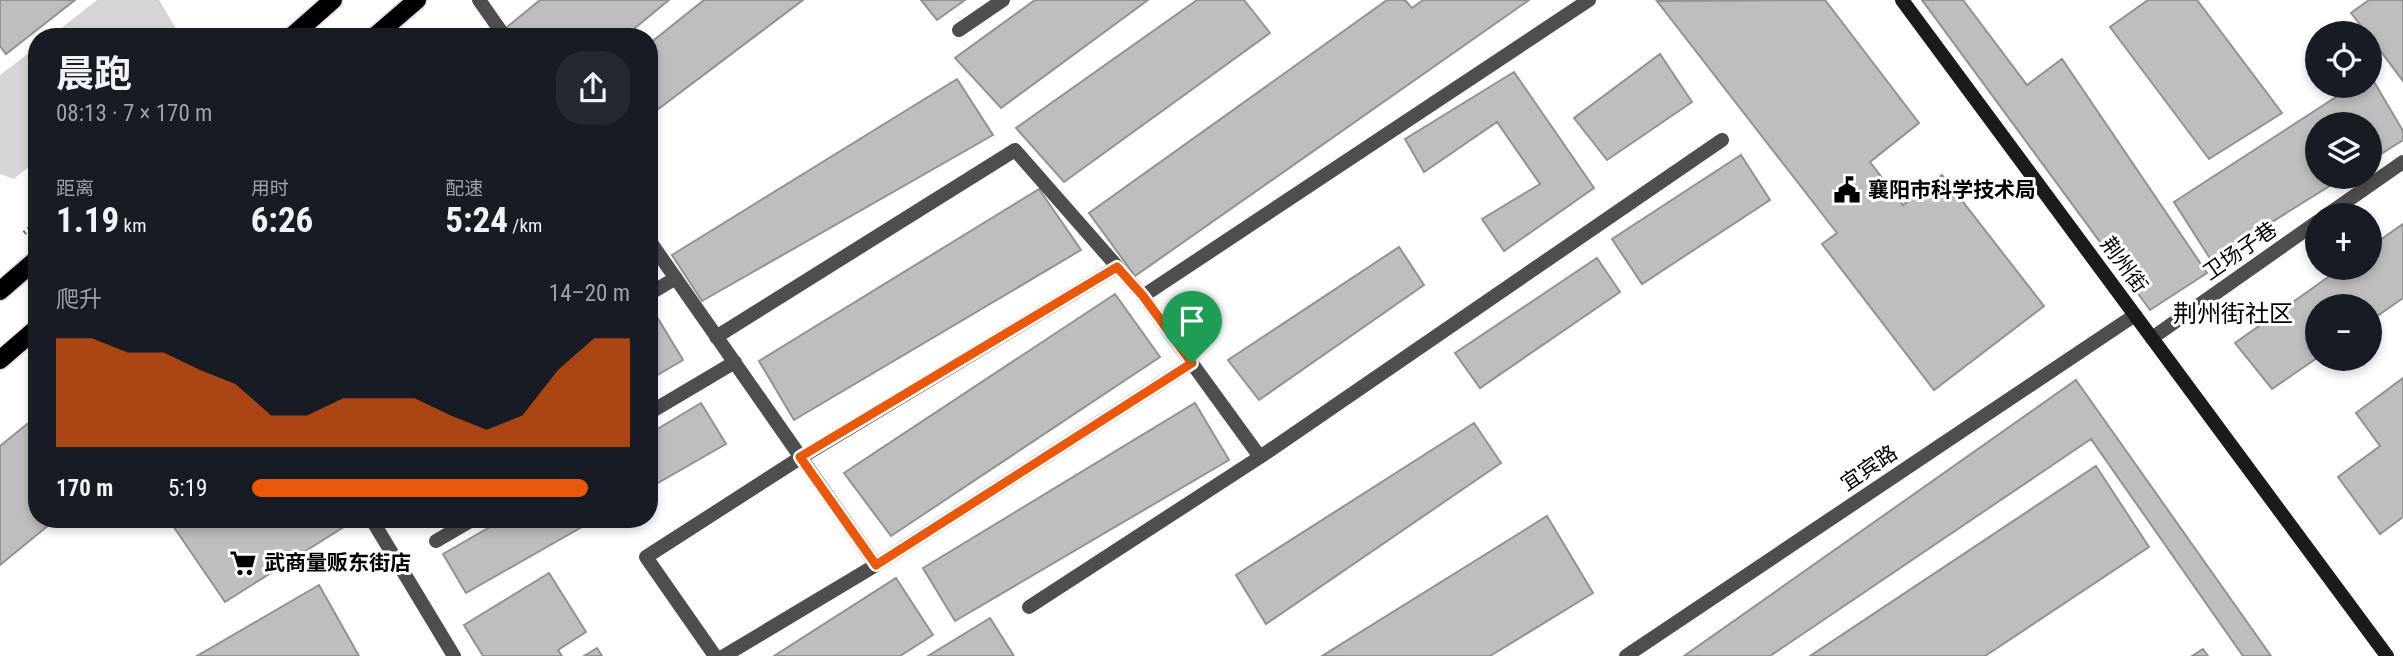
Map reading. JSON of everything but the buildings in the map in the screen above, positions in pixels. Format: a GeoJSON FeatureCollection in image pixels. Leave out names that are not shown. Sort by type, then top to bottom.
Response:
{"type":"FeatureCollection","features":[{"type":"Feature","properties":{"kind":"main road"},"geometry":{"type":"LineString","coordinates":[[301,28],[333,0]]}},
{"type":"Feature","properties":{"kind":"main road"},"geometry":{"type":"LineString","coordinates":[[384,28],[417,0]]}},
{"type":"Feature","properties":{"kind":"main road"},"geometry":{"type":"LineString","coordinates":[[2,284],[28,266]]}},
{"type":"Feature","properties":{"kind":"main road"},"geometry":{"type":"LineString","coordinates":[[0,360],[28,336]]}},
{"type":"Feature","properties":{"kind":"street"},"geometry":{"type":"LineString","coordinates":[[479,0],[499,28]]}},
{"type":"Feature","properties":{"kind":"street"},"geometry":{"type":"LineString","coordinates":[[959,30],[1003,0]]}},
{"type":"Feature","properties":{"kind":"street"},"geometry":{"type":"LineString","coordinates":[[1143,296],[1589,0]]}},
{"type":"Feature","properties":{"kind":"street","name":"荆州街"},"geometry":{"type":"LineString","coordinates":[[1902,0],[2387,656]]}},
{"type":"Feature","properties":{"kind":"street"},"geometry":{"type":"LineString","coordinates":[[1028,607],[1260,457],[1722,141]]}},
{"type":"Feature","properties":{"kind":"street"},"geometry":{"type":"LineString","coordinates":[[716,337],[1014,150],[1143,296],[1260,457]]}},
{"type":"Feature","properties":{"kind":"street"},"geometry":{"type":"LineString","coordinates":[[2344,203],[2403,162]]}},
{"type":"Feature","properties":{"kind":"street","name":"卫场子巷"},"geometry":{"type":"LineString","coordinates":[[2152,338],[2305,230]]}},
{"type":"Feature","properties":{"kind":"street"},"geometry":{"type":"LineString","coordinates":[[658,253],[876,565]]}},
{"type":"Feature","properties":{"kind":"street"},"geometry":{"type":"LineString","coordinates":[[715,656],[646,557],[800,457],[1117,267]]}},
{"type":"Feature","properties":{"kind":"street"},"geometry":{"type":"LineString","coordinates":[[658,289],[676,278]]}},
{"type":"Feature","properties":{"kind":"street","name":"宜宾路"},"geometry":{"type":"LineString","coordinates":[[1626,656],[2135,315]]}},
{"type":"Feature","properties":{"kind":"street"},"geometry":{"type":"LineString","coordinates":[[658,409],[735,362]]}},
{"type":"Feature","properties":{"kind":"street"},"geometry":{"type":"LineString","coordinates":[[724,656],[876,565],[1192,363]]}},
{"type":"Feature","properties":{"kind":"street"},"geometry":{"type":"LineString","coordinates":[[377,528],[454,656]]}},
{"type":"Feature","properties":{"kind":"street"},"geometry":{"type":"LineString","coordinates":[[436,541],[458,528]]}},
{"type":"Feature","properties":{"kind":"shaded area"},"geometry":{"type":"Polygon","coordinates":[[[97,0],[159,0],[176,28],[61,28],[97,0]]]}},
{"type":"Feature","properties":{"kind":"shaded area"},"geometry":{"type":"Polygon","coordinates":[[[28,54],[28,167],[14,179],[0,174],[0,75],[28,54]]]}},
{"type":"Feature","properties":{"kind":"place","name":"襄阳市科学技术局"},"geometry":{"type":"Point","coordinates":[1847,190]}},
{"type":"Feature","properties":{"kind":"place","name":"武商量贩东街店"},"geometry":{"type":"Point","coordinates":[243,563]}},
{"type":"Feature","properties":{"kind":"district","name":"荆州街社区"},"geometry":{"type":"Point","coordinates":[2233,314]}},
{"type":"Feature","properties":{"kind":"route"},"geometry":{"type":"LineString","coordinates":[[1117,267],[1143,296],[1192,363],[876,565],[800,457],[1117,267]]}}]}
